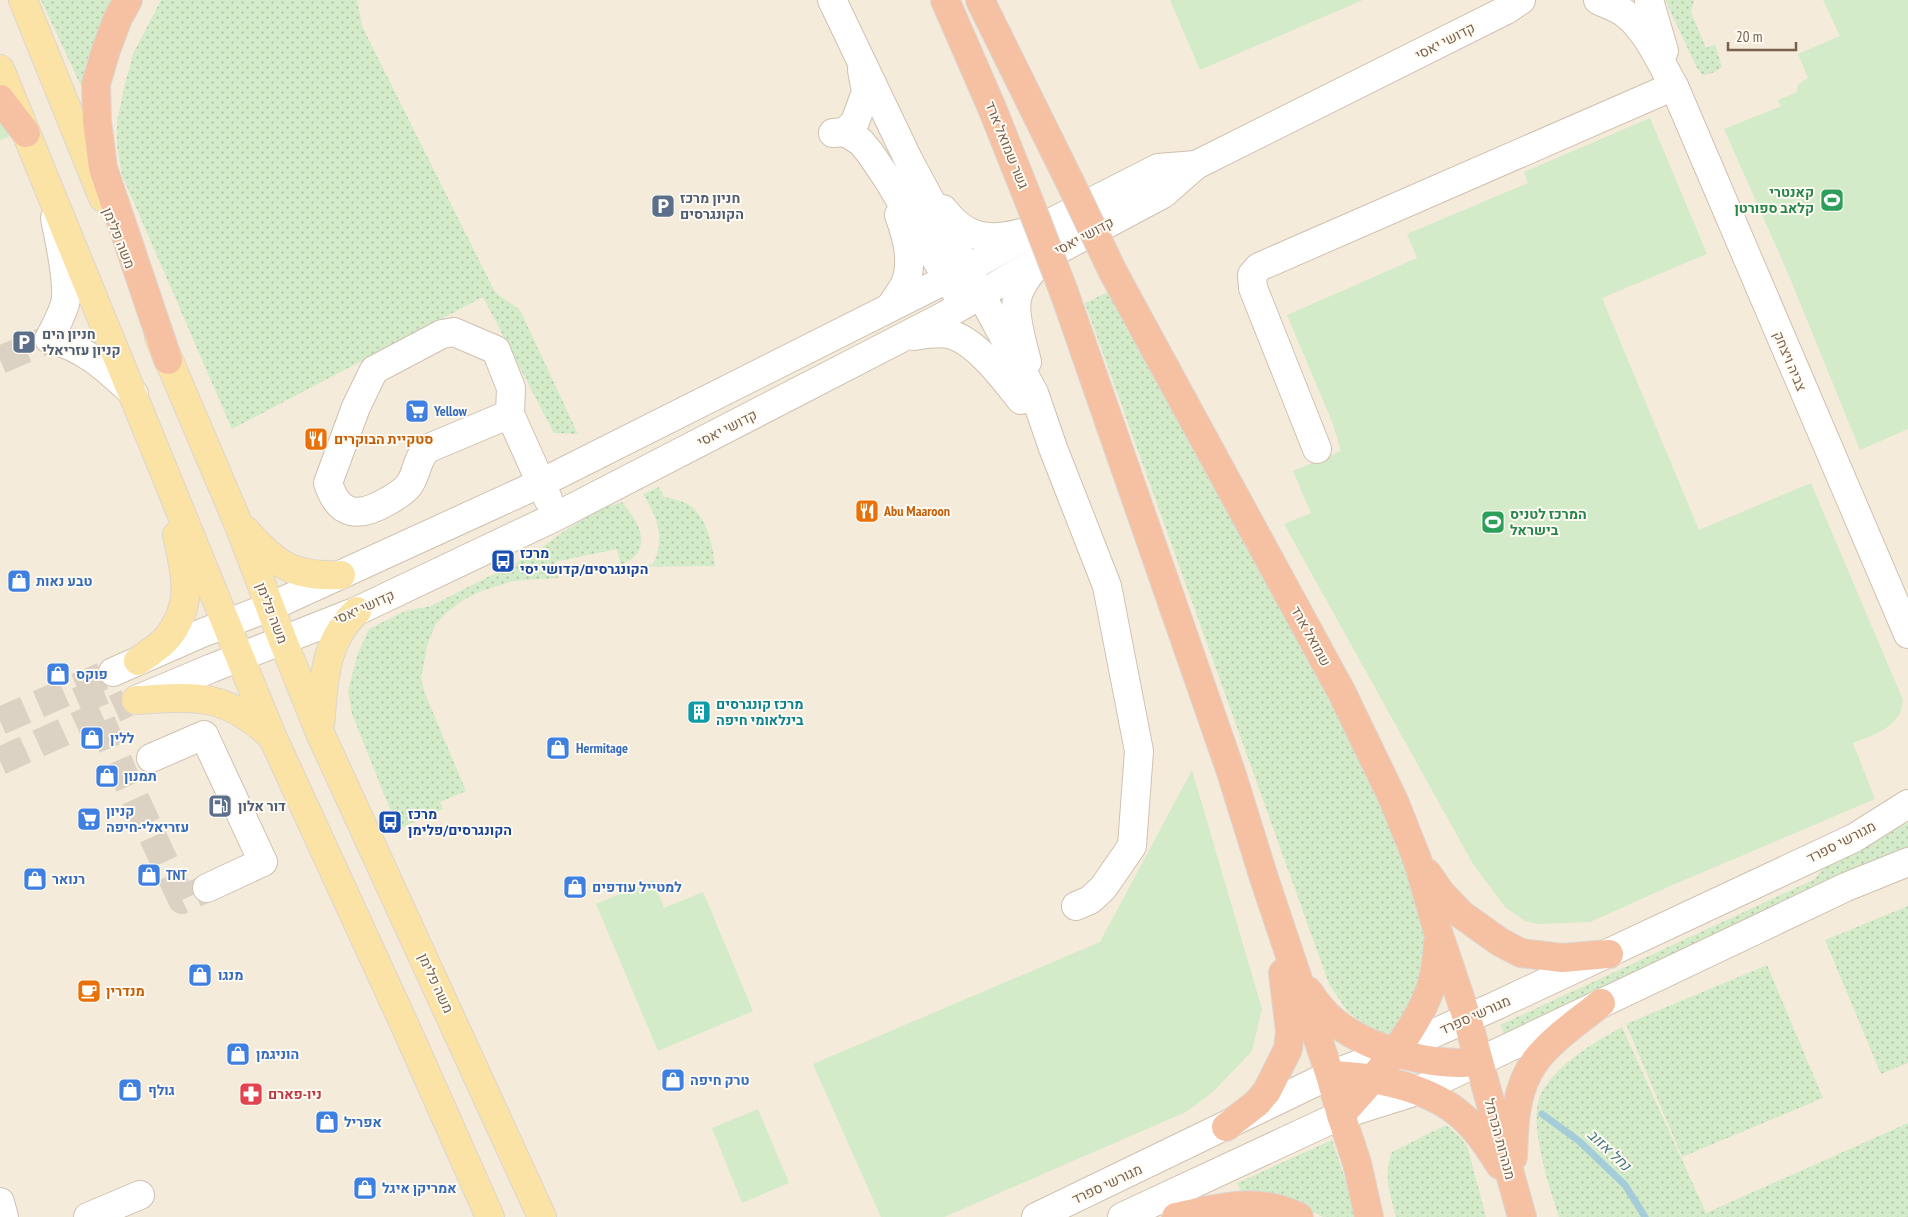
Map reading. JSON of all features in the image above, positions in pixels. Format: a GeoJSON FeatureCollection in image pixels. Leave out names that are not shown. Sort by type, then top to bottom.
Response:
{"type":"FeatureCollection","features":[{"type":"Feature","properties":{"kind":"highway"},"geometry":{"type":"LineString","coordinates":[[128,0],[118,18],[96,84],[97,121],[103,168],[168,360]]}},
{"type":"Feature","properties":{"kind":"highway","name":"גשר שמואל ארד"},"geometry":{"type":"LineString","coordinates":[[945,0],[992,108],[1064,292],[1231,772],[1264,878]]}},
{"type":"Feature","properties":{"kind":"highway","name":"שמואל ארד"},"geometry":{"type":"LineString","coordinates":[[980,0],[1113,272],[1342,693],[1394,801],[1417,859],[1438,932],[1467,1018]]}},
{"type":"Feature","properties":{"kind":"highway"},"geometry":{"type":"LineString","coordinates":[[0,99],[26,133]]}},
{"type":"Feature","properties":{"kind":"highway"},"geometry":{"type":"LineString","coordinates":[[1417,859],[1440,892],[1462,915],[1500,942],[1522,953],[1562,958],[1609,954]]}},
{"type":"Feature","properties":{"kind":"highway"},"geometry":{"type":"LineString","coordinates":[[1264,878],[1330,1075],[1340,1115],[1357,1163],[1369,1217]]}},
{"type":"Feature","properties":{"kind":"highway"},"geometry":{"type":"LineString","coordinates":[[1226,1127],[1257,1103],[1267,1091],[1288,1049],[1290,1030],[1288,1004],[1280,950],[1264,878]]}},
{"type":"Feature","properties":{"kind":"highway"},"geometry":{"type":"LineString","coordinates":[[1340,1115],[1394,1051],[1420,1014],[1431,988],[1436,963],[1438,932]]}},
{"type":"Feature","properties":{"kind":"highway"},"geometry":{"type":"LineString","coordinates":[[1298,976],[1318,1006],[1336,1023],[1352,1033],[1394,1051],[1419,1059],[1458,1064],[1478,1062]]}},
{"type":"Feature","properties":{"kind":"highway"},"geometry":{"type":"LineString","coordinates":[[1512,1184],[1514,1121],[1528,1074],[1536,1060],[1553,1043],[1601,1003]]}},
{"type":"Feature","properties":{"kind":"highway","name":"מנהרות הכרמל"},"geometry":{"type":"LineString","coordinates":[[1467,1018],[1522,1217]]}},
{"type":"Feature","properties":{"kind":"highway"},"geometry":{"type":"LineString","coordinates":[[1330,1075],[1372,1078],[1438,1099],[1458,1112],[1476,1130],[1512,1184]]}},
{"type":"Feature","properties":{"kind":"highway"},"geometry":{"type":"LineString","coordinates":[[1176,1217],[1234,1206],[1259,1205],[1284,1210],[1299,1217]]}},
{"type":"Feature","properties":{"kind":"main road","name":"משה פלימן"},"geometry":{"type":"LineString","coordinates":[[23,0],[168,360],[238,523],[320,733],[542,1216]]}},
{"type":"Feature","properties":{"kind":"main road"},"geometry":{"type":"LineString","coordinates":[[0,69],[272,736],[406,1028],[490,1217]]}},
{"type":"Feature","properties":{"kind":"main road"},"geometry":{"type":"LineString","coordinates":[[126,666],[168,638],[184,605],[187,588],[161,463]]}},
{"type":"Feature","properties":{"kind":"main road"},"geometry":{"type":"LineString","coordinates":[[238,523],[264,551],[296,572],[317,576],[341,575]]}},
{"type":"Feature","properties":{"kind":"main road"},"geometry":{"type":"LineString","coordinates":[[320,733],[324,681],[333,641],[345,622],[357,611]]}},
{"type":"Feature","properties":{"kind":"main road"},"geometry":{"type":"LineString","coordinates":[[132,701],[181,698],[225,704],[244,713],[272,736]]}},
{"type":"Feature","properties":{"kind":"street"},"geometry":{"type":"LineString","coordinates":[[832,0],[909,161],[957,273],[1027,396],[1053,448],[1107,586],[1139,751],[1132,846],[1102,888],[1090,900],[1076,906]]}},
{"type":"Feature","properties":{"kind":"street","name":"קדושי יאסי"},"geometry":{"type":"LineString","coordinates":[[132,701],[357,611],[555,517],[905,337],[1042,259],[1163,194],[1196,164],[1514,5],[1542,0]]}},
{"type":"Feature","properties":{"kind":"street","name":"צביה ויצחק"},"geometry":{"type":"LineString","coordinates":[[1605,0],[1623,12],[1636,25],[1649,42],[1674,86],[1908,634]]}},
{"type":"Feature","properties":{"kind":"street","name":"צביה ויצחק"},"geometry":{"type":"LineString","coordinates":[[1649,0],[1674,86]]}},
{"type":"Feature","properties":{"kind":"street"},"geometry":{"type":"LineString","coordinates":[[861,62],[866,92],[855,122],[839,133],[861,142],[957,273]]}},
{"type":"Feature","properties":{"kind":"street"},"geometry":{"type":"LineString","coordinates":[[1317,449],[1253,288],[1252,275],[1259,267],[1674,86]]}},
{"type":"Feature","properties":{"kind":"street"},"geometry":{"type":"LineString","coordinates":[[909,161],[944,212],[967,233],[994,238],[1040,228]]}},
{"type":"Feature","properties":{"kind":"street","name":"קדושי יאסי"},"geometry":{"type":"LineString","coordinates":[[126,666],[270,607],[541,483],[957,273],[1158,168],[1196,164]]}},
{"type":"Feature","properties":{"kind":"street"},"geometry":{"type":"LineString","coordinates":[[888,178],[905,233],[909,256],[909,272],[904,285],[890,307]]}},
{"type":"Feature","properties":{"kind":"street"},"geometry":{"type":"LineString","coordinates":[[53,202],[66,279],[65,302],[49,339],[70,345],[101,363],[134,394]]}},
{"type":"Feature","properties":{"kind":"street"},"geometry":{"type":"LineString","coordinates":[[1027,396],[1017,295],[1027,277],[1042,259]]}},
{"type":"Feature","properties":{"kind":"street"},"geometry":{"type":"LineString","coordinates":[[510,414],[423,452],[410,484],[399,494],[372,510],[361,513],[347,510],[337,503],[332,494],[328,483],[356,407],[374,370],[442,334],[454,332],[496,350],[511,388],[510,414],[555,517]]}},
{"type":"Feature","properties":{"kind":"street"},"geometry":{"type":"LineString","coordinates":[[905,337],[933,333],[951,334],[980,353],[999,373],[1027,396]]}},
{"type":"Feature","properties":{"kind":"street"},"geometry":{"type":"LineString","coordinates":[[151,758],[204,735],[263,862],[207,888]]}},
{"type":"Feature","properties":{"kind":"street","name":"מגורשי ספרד"},"geometry":{"type":"LineString","coordinates":[[1036,1217],[1226,1127],[1330,1075],[1394,1051],[1609,954],[1854,838],[1908,804]]}},
{"type":"Feature","properties":{"kind":"street"},"geometry":{"type":"LineString","coordinates":[[1122,1217],[1340,1115],[1417,1091],[1846,887],[1908,862]]}},
{"type":"Feature","properties":{"kind":"street"},"geometry":{"type":"LineString","coordinates":[[88,1217],[140,1195]]}},
{"type":"Feature","properties":{"kind":"street"},"geometry":{"type":"LineString","coordinates":[[0,1202],[4,1217]]}},
{"type":"Feature","properties":{"kind":"shaded area"},"geometry":{"type":"Polygon","coordinates":[[[0,0],[1908,0],[1908,1217],[0,1217],[0,0]]]}},
{"type":"Feature","properties":{"kind":"green space"},"geometry":{"type":"Polygon","coordinates":[[[41,0],[116,0],[94,42],[81,86],[41,0]]]}},
{"type":"Feature","properties":{"kind":"green space"},"geometry":{"type":"Polygon","coordinates":[[[161,0],[357,0],[362,26],[495,292],[520,310],[578,434],[554,433],[483,297],[232,429],[122,175],[117,146],[117,122],[133,54],[161,0]]]}},
{"type":"Feature","properties":{"kind":"green space"},"geometry":{"type":"Polygon","coordinates":[[[1170,0],[1363,0],[1200,70],[1170,0]]]}},
{"type":"Feature","properties":{"kind":"green space"},"geometry":{"type":"Polygon","coordinates":[[[1665,0],[1694,0],[1691,12],[1706,48],[1715,44],[1722,67],[1703,75],[1697,68],[1665,0]]]}},
{"type":"Feature","properties":{"kind":"green space","name":"קאנטרי קלאב ספורטן"},"geometry":{"type":"Polygon","coordinates":[[[1823,0],[1908,0],[1908,429],[1860,450],[1787,271],[1724,129],[1781,106],[1778,100],[1797,92],[1798,85],[1808,78],[1798,54],[1840,36],[1823,0]]]}},
{"type":"Feature","properties":{"kind":"green space"},"geometry":{"type":"Polygon","coordinates":[[[0,114],[10,136],[0,140],[0,114]]]}},
{"type":"Feature","properties":{"kind":"green space","name":"המרכז לטניס בישראל"},"geometry":{"type":"Polygon","coordinates":[[[1650,118],[1707,254],[1602,298],[1699,530],[1811,483],[1903,700],[1898,717],[1892,723],[1885,729],[1853,743],[1875,799],[1590,922],[1539,924],[1525,921],[1505,907],[1473,864],[1284,524],[1311,513],[1293,471],[1341,451],[1333,424],[1287,315],[1417,258],[1407,234],[1528,183],[1524,172],[1650,118]]]}},
{"type":"Feature","properties":{"kind":"green space"},"geometry":{"type":"Polygon","coordinates":[[[1112,290],[1346,733],[1395,839],[1421,914],[1424,930],[1424,950],[1419,977],[1409,1003],[1388,1036],[1366,1025],[1347,1011],[1329,984],[1085,303],[1112,290]]]}},
{"type":"Feature","properties":{"kind":"green space"},"geometry":{"type":"Polygon","coordinates":[[[659,487],[664,497],[687,504],[698,514],[709,535],[715,566],[633,567],[653,564],[657,555],[659,537],[656,519],[643,494],[659,487]]]}},
{"type":"Feature","properties":{"kind":"green space"},"geometry":{"type":"Polygon","coordinates":[[[622,502],[639,527],[641,536],[638,552],[632,559],[621,565],[617,549],[555,562],[558,578],[513,581],[479,592],[463,600],[446,613],[435,625],[427,646],[421,679],[426,696],[466,791],[440,802],[443,809],[398,829],[352,714],[348,691],[358,653],[369,629],[405,611],[431,606],[531,555],[570,527],[601,509],[622,502]]]}},
{"type":"Feature","properties":{"kind":"green space"},"geometry":{"type":"Polygon","coordinates":[[[1192,770],[1262,1009],[1252,1051],[1213,1092],[1186,1112],[944,1217],[881,1217],[813,1064],[1100,942],[1192,770]]]}},
{"type":"Feature","properties":{"kind":"green space"},"geometry":{"type":"Polygon","coordinates":[[[1908,823],[1908,851],[1837,879],[1504,1033],[1500,1025],[1815,879],[1824,867],[1908,823]]]}},
{"type":"Feature","properties":{"kind":"green space"},"geometry":{"type":"Polygon","coordinates":[[[653,880],[664,908],[703,892],[753,1011],[658,1051],[596,904],[653,880]]]}},
{"type":"Feature","properties":{"kind":"green space"},"geometry":{"type":"Polygon","coordinates":[[[1908,906],[1908,1063],[1881,1074],[1825,940],[1908,906]]]}},
{"type":"Feature","properties":{"kind":"green space"},"geometry":{"type":"Polygon","coordinates":[[[1767,965],[1823,1098],[1682,1157],[1626,1024],[1767,965]]]}},
{"type":"Feature","properties":{"kind":"green space"},"geometry":{"type":"Polygon","coordinates":[[[1622,1027],[1706,1213],[1908,1123],[1908,1217],[1559,1217],[1541,1156],[1538,1138],[1537,1106],[1541,1094],[1556,1073],[1588,1047],[1622,1027]]]}},
{"type":"Feature","properties":{"kind":"green space"},"geometry":{"type":"Polygon","coordinates":[[[758,1109],[789,1183],[742,1203],[712,1128],[758,1109]]]}},
{"type":"Feature","properties":{"kind":"green space"},"geometry":{"type":"Polygon","coordinates":[[[1446,1125],[1462,1139],[1468,1149],[1486,1217],[1396,1217],[1388,1177],[1389,1161],[1392,1152],[1446,1125]]]}},
{"type":"Feature","properties":{"kind":"green space"},"geometry":{"type":"Polygon","coordinates":[[[1332,1140],[1358,1217],[1323,1217],[1302,1206],[1244,1198],[1237,1183],[1332,1140]]]}},
{"type":"Feature","properties":{"kind":"waterway","name":"נחל אזוב"},"geometry":{"type":"LineString","coordinates":[[1542,1114],[1579,1141],[1625,1185],[1645,1217]]}},
{"type":"Feature","properties":{"kind":"tunnel"},"geometry":{"type":"LineString","coordinates":[[0,360],[49,339]]}},
{"type":"Feature","properties":{"kind":"tunnel"},"geometry":{"type":"LineString","coordinates":[[0,721],[103,676]]}},
{"type":"Feature","properties":{"kind":"tunnel"},"geometry":{"type":"LineString","coordinates":[[85,683],[123,772],[182,900],[207,888]]}},
{"type":"Feature","properties":{"kind":"tunnel"},"geometry":{"type":"LineString","coordinates":[[0,761],[127,703]]}},
{"type":"Feature","properties":{"kind":"place","name":"קאנטרי קלאב ספורטן"},"geometry":{"type":"Point","coordinates":[1832,200]}},
{"type":"Feature","properties":{"kind":"place","name":"חניון מרכז הקונגרסים"},"geometry":{"type":"Point","coordinates":[663,206]}},
{"type":"Feature","properties":{"kind":"place","name":"חניון הים קניון עזריאלי"},"geometry":{"type":"Point","coordinates":[24,342]}},
{"type":"Feature","properties":{"kind":"place","name":"Yellow"},"geometry":{"type":"Point","coordinates":[417,411]}},
{"type":"Feature","properties":{"kind":"place","name":"סטקיית הבוקרים"},"geometry":{"type":"Point","coordinates":[316,439]}},
{"type":"Feature","properties":{"kind":"place","name":"Abu Maaroon"},"geometry":{"type":"Point","coordinates":[867,511]}},
{"type":"Feature","properties":{"kind":"place","name":"המרכז לטניס בישראל"},"geometry":{"type":"Point","coordinates":[1493,522]}},
{"type":"Feature","properties":{"kind":"place","name":"מרכז הקונגרסים/קדושי יסי"},"geometry":{"type":"Point","coordinates":[503,561]}},
{"type":"Feature","properties":{"kind":"place","name":"טבע נאות"},"geometry":{"type":"Point","coordinates":[19,581]}},
{"type":"Feature","properties":{"kind":"place","name":"פוקס"},"geometry":{"type":"Point","coordinates":[58,674]}},
{"type":"Feature","properties":{"kind":"place","name":"מרכז קונגרסים בינלאומי חיפה"},"geometry":{"type":"Point","coordinates":[699,712]}},
{"type":"Feature","properties":{"kind":"place","name":"ללין"},"geometry":{"type":"Point","coordinates":[92,738]}},
{"type":"Feature","properties":{"kind":"place","name":"Hermitage"},"geometry":{"type":"Point","coordinates":[558,748]}},
{"type":"Feature","properties":{"kind":"place","name":"תמנון"},"geometry":{"type":"Point","coordinates":[107,776]}},
{"type":"Feature","properties":{"kind":"place","name":"דור אלון"},"geometry":{"type":"Point","coordinates":[220,806]}},
{"type":"Feature","properties":{"kind":"place","name":"קניון עזריאלי-חיפה"},"geometry":{"type":"Point","coordinates":[89,819]}},
{"type":"Feature","properties":{"kind":"place","name":"מרכז הקונגרסים/פלימן"},"geometry":{"type":"Point","coordinates":[390,822]}},
{"type":"Feature","properties":{"kind":"place","name":"TNT"},"geometry":{"type":"Point","coordinates":[149,875]}},
{"type":"Feature","properties":{"kind":"place","name":"רנואר"},"geometry":{"type":"Point","coordinates":[35,879]}},
{"type":"Feature","properties":{"kind":"place","name":"למטייל עודפים"},"geometry":{"type":"Point","coordinates":[575,887]}},
{"type":"Feature","properties":{"kind":"place","name":"מנגו"},"geometry":{"type":"Point","coordinates":[200,975]}},
{"type":"Feature","properties":{"kind":"place","name":"מנדרין"},"geometry":{"type":"Point","coordinates":[89,991]}},
{"type":"Feature","properties":{"kind":"place","name":"הוניגמן"},"geometry":{"type":"Point","coordinates":[238,1054]}},
{"type":"Feature","properties":{"kind":"place","name":"טרק חיפה"},"geometry":{"type":"Point","coordinates":[673,1080]}},
{"type":"Feature","properties":{"kind":"place","name":"גולף"},"geometry":{"type":"Point","coordinates":[130,1090]}},
{"type":"Feature","properties":{"kind":"place","name":"ניו-פארם"},"geometry":{"type":"Point","coordinates":[251,1094]}},
{"type":"Feature","properties":{"kind":"place","name":"אפריל"},"geometry":{"type":"Point","coordinates":[327,1122]}},
{"type":"Feature","properties":{"kind":"place","name":"אמריקן איגל"},"geometry":{"type":"Point","coordinates":[365,1188]}}]}
